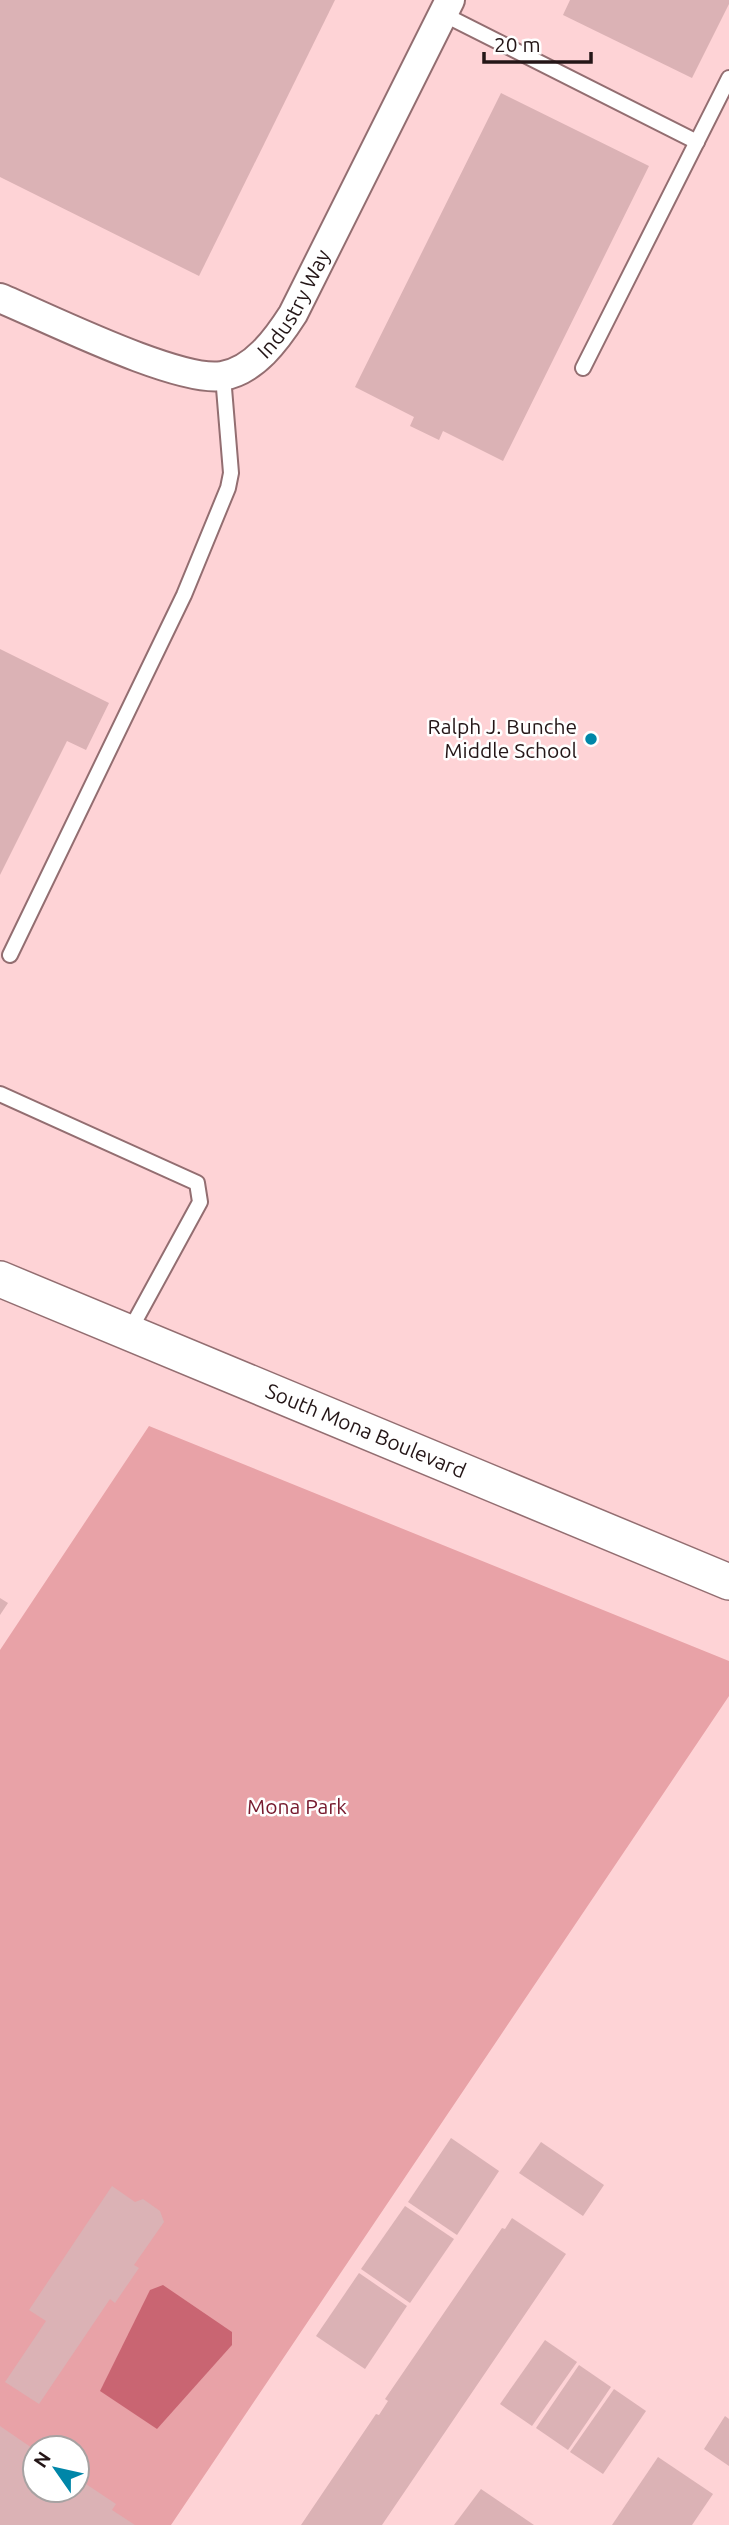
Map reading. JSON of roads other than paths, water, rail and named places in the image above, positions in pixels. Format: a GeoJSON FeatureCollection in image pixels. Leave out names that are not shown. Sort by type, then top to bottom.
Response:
{"type":"FeatureCollection","features":[{"type":"Feature","properties":{"kind":"street","name":"Industry Way"},"geometry":{"type":"LineString","coordinates":[[223,376],[250,363],[275,343],[293,314],[446,7]]}},
{"type":"Feature","properties":{"kind":"street"},"geometry":{"type":"LineString","coordinates":[[0,298],[152,362],[188,372],[223,376]]}},
{"type":"Feature","properties":{"kind":"street","name":"South Mona Boulevard"},"geometry":{"type":"LineString","coordinates":[[0,1279],[729,1582]]}},
{"type":"Feature","properties":{"kind":"lane"},"geometry":{"type":"LineString","coordinates":[[446,7],[696,142]]}},
{"type":"Feature","properties":{"kind":"lane"},"geometry":{"type":"LineString","coordinates":[[583,368],[729,78]]}},
{"type":"Feature","properties":{"kind":"lane"},"geometry":{"type":"LineString","coordinates":[[10,955],[184,595],[228,488],[231,473],[223,376]]}},
{"type":"Feature","properties":{"kind":"lane"},"geometry":{"type":"LineString","coordinates":[[0,1094],[197,1183],[200,1202],[129,1332]]}},
{"type":"Feature","properties":{"kind":"place","name":"Ralph J. Bunche Middle School"},"geometry":{"type":"Point","coordinates":[591,739]}},
{"type":"Feature","properties":{"kind":"park label","name":"Mona Park"},"geometry":{"type":"Point","coordinates":[297,1807]}}]}
